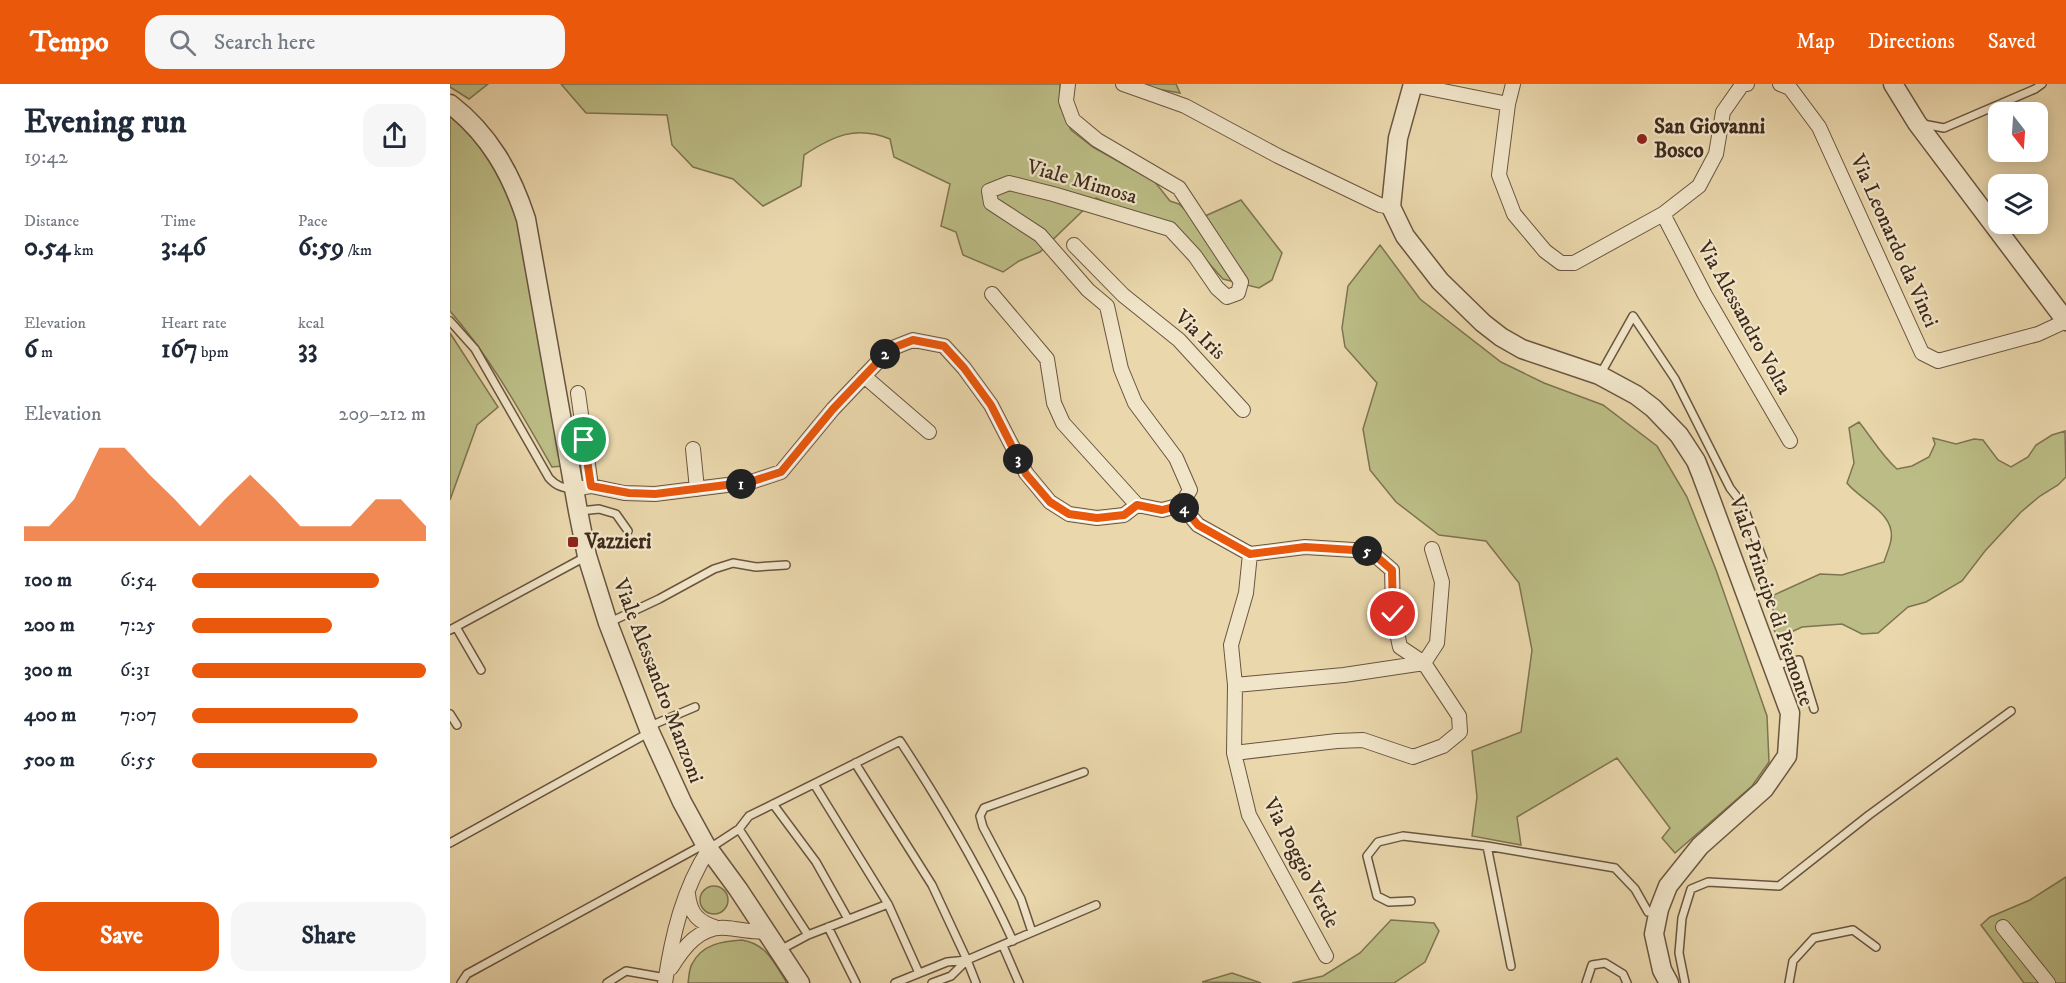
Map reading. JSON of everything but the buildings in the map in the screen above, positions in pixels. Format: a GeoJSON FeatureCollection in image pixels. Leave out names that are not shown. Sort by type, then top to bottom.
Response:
{"type":"FeatureCollection","features":[{"type":"Feature","properties":{"kind":"street","name":"Viale Mimosa"},"geometry":{"type":"LineString","coordinates":[[1068,84],[1066,101],[1073,120],[1097,140],[1179,188],[1241,282],[1238,293],[1227,297],[1217,288],[1195,256],[1170,229],[1009,183],[989,191],[991,203],[1040,235],[1088,290],[1107,306]]}},
{"type":"Feature","properties":{"kind":"street"},"geometry":{"type":"LineString","coordinates":[[1123,84],[1185,106],[1278,156],[1380,205],[1391,207],[1398,138],[1413,85],[1508,104]]}},
{"type":"Feature","properties":{"kind":"street"},"geometry":{"type":"LineString","coordinates":[[1513,84],[1508,104],[1499,175],[1514,214],[1545,251],[1561,263],[1574,263],[1663,214],[1699,186],[1716,154],[1723,112],[1742,86],[1747,84]]}},
{"type":"Feature","properties":{"kind":"street","name":"Via Leonardo da Vinci"},"geometry":{"type":"LineString","coordinates":[[1780,84],[1790,88],[1819,127],[1922,353],[1938,361],[2038,334],[2066,321]]}},
{"type":"Feature","properties":{"kind":"street"},"geometry":{"type":"LineString","coordinates":[[1893,84],[1917,123],[2066,321]]}},
{"type":"Feature","properties":{"kind":"street","name":"Viale Alessandro Manzoni"},"geometry":{"type":"LineString","coordinates":[[450,104],[477,129],[496,152],[511,178],[524,212],[582,487],[578,511],[587,556],[608,623],[649,730],[669,777],[707,847],[738,889],[800,983]]}},
{"type":"Feature","properties":{"kind":"street","name":"Viale Principe di Piemonte"},"geometry":{"type":"LineString","coordinates":[[1391,207],[1405,236],[1440,281],[1492,330],[1522,349],[1599,375],[1636,395],[1669,423],[1688,447],[1702,476],[1790,713],[1787,756],[1764,789],[1700,846],[1668,886],[1659,909],[1654,934],[1662,970],[1669,983]]}},
{"type":"Feature","properties":{"kind":"street","name":"Via Alessandro Volta"},"geometry":{"type":"LineString","coordinates":[[1663,214],[1705,295],[1790,441]]}},
{"type":"Feature","properties":{"kind":"street","name":"Via Iris"},"geometry":{"type":"LineString","coordinates":[[1074,245],[1123,295],[1179,340],[1243,410]]}},
{"type":"Feature","properties":{"kind":"street"},"geometry":{"type":"LineString","coordinates":[[992,294],[1047,359],[1054,403],[1063,423],[1137,505],[1162,510],[1181,505],[1190,490],[1176,458],[1135,404],[1121,369],[1107,306],[1123,295]]}},
{"type":"Feature","properties":{"kind":"street"},"geometry":{"type":"LineString","coordinates":[[578,393],[582,487],[637,494],[697,489],[750,482],[781,472],[833,409],[890,349],[913,340],[944,346],[964,368],[991,405],[1026,474],[1050,502],[1069,514],[1097,518],[1124,515],[1137,505]]}},
{"type":"Feature","properties":{"kind":"street"},"geometry":{"type":"LineString","coordinates":[[864,376],[929,432]]}},
{"type":"Feature","properties":{"kind":"street"},"geometry":{"type":"LineString","coordinates":[[693,449],[697,489]]}},
{"type":"Feature","properties":{"kind":"street"},"geometry":{"type":"LineString","coordinates":[[1181,505],[1198,525],[1250,554],[1305,547],[1370,551],[1392,570],[1393,614],[1400,647],[1424,663],[1459,716],[1460,732],[1443,746],[1413,757],[1363,740],[1234,753]]}},
{"type":"Feature","properties":{"kind":"street"},"geometry":{"type":"LineString","coordinates":[[1235,685],[1344,675],[1424,663],[1437,643],[1442,582],[1432,549]]}},
{"type":"Feature","properties":{"kind":"street","name":"Via Poggio Verde"},"geometry":{"type":"LineString","coordinates":[[1250,554],[1246,593],[1231,645],[1235,685],[1234,753],[1249,815],[1326,956]]}},
{"type":"Feature","properties":{"kind":"street"},"geometry":{"type":"LineString","coordinates":[[666,980],[676,922],[707,847]]}},
{"type":"Feature","properties":{"kind":"street"},"geometry":{"type":"LineString","coordinates":[[688,892],[690,907],[697,919],[717,928],[752,933],[765,931]]}},
{"type":"Feature","properties":{"kind":"street"},"geometry":{"type":"LineString","coordinates":[[2003,927],[2048,983]]}},
{"type":"Feature","properties":{"kind":"street"},"geometry":{"type":"LineString","coordinates":[[666,980],[688,943],[699,935],[717,928]]}},
{"type":"Feature","properties":{"kind":"lane"},"geometry":{"type":"LineString","coordinates":[[1917,123],[1944,128],[2042,84]]}},
{"type":"Feature","properties":{"kind":"lane"},"geometry":{"type":"LineString","coordinates":[[1599,375],[1634,316],[1675,379],[1730,488],[1743,505],[1763,560]]}},
{"type":"Feature","properties":{"kind":"lane"},"geometry":{"type":"LineString","coordinates":[[450,321],[475,350],[549,478],[564,488],[582,487]]}},
{"type":"Feature","properties":{"kind":"lane"},"geometry":{"type":"LineString","coordinates":[[578,511],[599,510],[616,514],[628,531]]}},
{"type":"Feature","properties":{"kind":"lane"},"geometry":{"type":"LineString","coordinates":[[481,670],[453,629],[587,556]]}},
{"type":"Feature","properties":{"kind":"lane"},"geometry":{"type":"LineString","coordinates":[[608,623],[714,569],[733,563],[756,567],[786,565]]}},
{"type":"Feature","properties":{"kind":"lane"},"geometry":{"type":"LineString","coordinates":[[1772,665],[1799,660],[1814,709]]}},
{"type":"Feature","properties":{"kind":"lane"},"geometry":{"type":"LineString","coordinates":[[450,843],[649,730],[694,707]]}},
{"type":"Feature","properties":{"kind":"lane"},"geometry":{"type":"LineString","coordinates":[[1685,983],[1679,953],[1682,918],[1691,889],[1708,882],[1779,886],[1869,815],[2011,711]]}},
{"type":"Feature","properties":{"kind":"lane"},"geometry":{"type":"LineString","coordinates":[[450,714],[457,725]]}},
{"type":"Feature","properties":{"kind":"lane"},"geometry":{"type":"LineString","coordinates":[[461,983],[467,974],[739,829],[749,816],[900,741],[953,826],[990,893],[1013,941]]}},
{"type":"Feature","properties":{"kind":"lane"},"geometry":{"type":"LineString","coordinates":[[855,763],[932,885],[976,983]]}},
{"type":"Feature","properties":{"kind":"lane"},"geometry":{"type":"LineString","coordinates":[[1032,932],[1021,899],[983,827],[980,816],[984,808],[1084,772]]}},
{"type":"Feature","properties":{"kind":"lane"},"geometry":{"type":"LineString","coordinates":[[814,783],[888,904],[919,973]]}},
{"type":"Feature","properties":{"kind":"lane"},"geometry":{"type":"LineString","coordinates":[[773,804],[816,862],[848,919]]}},
{"type":"Feature","properties":{"kind":"lane"},"geometry":{"type":"LineString","coordinates":[[739,829],[808,935]]}},
{"type":"Feature","properties":{"kind":"lane"},"geometry":{"type":"LineString","coordinates":[[1411,901],[1389,902],[1377,896],[1367,856],[1378,842],[1403,836],[1487,846],[1615,868],[1635,889],[1648,912],[1659,909]]}},
{"type":"Feature","properties":{"kind":"lane"},"geometry":{"type":"LineString","coordinates":[[1487,846],[1511,966]]}},
{"type":"Feature","properties":{"kind":"lane"},"geometry":{"type":"LineString","coordinates":[[779,951],[808,935],[888,904]]}},
{"type":"Feature","properties":{"kind":"lane"},"geometry":{"type":"LineString","coordinates":[[895,983],[947,962],[967,960],[1096,905]]}},
{"type":"Feature","properties":{"kind":"lane"},"geometry":{"type":"LineString","coordinates":[[828,927],[856,983]]}},
{"type":"Feature","properties":{"kind":"lane"},"geometry":{"type":"LineString","coordinates":[[1789,983],[1793,961],[1815,938],[1853,930],[1876,947]]}},
{"type":"Feature","properties":{"kind":"lane"},"geometry":{"type":"LineString","coordinates":[[1003,946],[1019,983]]}},
{"type":"Feature","properties":{"kind":"lane"},"geometry":{"type":"LineString","coordinates":[[932,983],[951,975],[967,960]]}},
{"type":"Feature","properties":{"kind":"lane"},"geometry":{"type":"LineString","coordinates":[[1586,983],[1592,965],[1605,963],[1623,974],[1627,983]]}},
{"type":"Feature","properties":{"kind":"lane"},"geometry":{"type":"LineString","coordinates":[[607,983],[626,971],[666,980]]}},
{"type":"Feature","properties":{"kind":"green space"},"geometry":{"type":"Polygon","coordinates":[[[450,84],[488,84],[469,99],[450,87],[450,84]]]}},
{"type":"Feature","properties":{"kind":"green space"},"geometry":{"type":"Polygon","coordinates":[[[561,84],[1060,84],[1060,106],[1071,130],[1093,147],[1155,182],[1170,201],[1179,204],[1196,220],[1241,200],[1282,253],[1272,280],[1259,288],[1223,279],[1189,241],[1096,198],[1040,252],[1019,261],[1003,272],[963,255],[956,232],[941,226],[950,184],[894,157],[890,139],[878,135],[855,133],[825,143],[804,155],[801,186],[763,206],[733,179],[693,167],[672,145],[667,115],[586,113],[561,84]]]}},
{"type":"Feature","properties":{"kind":"green space"},"geometry":{"type":"Polygon","coordinates":[[[1143,84],[1176,84],[1180,93],[1157,89],[1143,84]]]}},
{"type":"Feature","properties":{"kind":"green space"},"geometry":{"type":"Polygon","coordinates":[[[450,111],[484,143],[525,231],[563,466],[552,467],[492,367],[450,311],[450,111]]]}},
{"type":"Feature","properties":{"kind":"green space"},"geometry":{"type":"Polygon","coordinates":[[[1380,245],[1420,299],[1501,362],[1544,383],[1603,405],[1657,446],[1687,497],[1716,570],[1767,716],[1769,762],[1752,786],[1675,853],[1662,838],[1670,828],[1617,758],[1517,817],[1521,845],[1472,836],[1477,797],[1472,751],[1521,732],[1532,650],[1519,583],[1486,541],[1439,535],[1396,502],[1370,470],[1363,429],[1377,383],[1345,347],[1342,328],[1348,286],[1380,245]]]}},
{"type":"Feature","properties":{"kind":"green space"},"geometry":{"type":"Polygon","coordinates":[[[450,333],[498,407],[477,425],[450,500],[450,333]]]}},
{"type":"Feature","properties":{"kind":"green space"},"geometry":{"type":"Polygon","coordinates":[[[1859,422],[1897,469],[1912,466],[1929,457],[1935,444],[1933,438],[1956,444],[1974,439],[1983,440],[1998,460],[2011,467],[2028,457],[2036,445],[2052,435],[2065,431],[2066,477],[2021,512],[1985,551],[1962,581],[1926,602],[1908,607],[1878,633],[1862,634],[1842,624],[1802,627],[1785,635],[1776,634],[1772,625],[1774,595],[1820,574],[1842,575],[1884,562],[1891,540],[1888,522],[1876,508],[1847,483],[1854,463],[1849,428],[1859,422]]]}},
{"type":"Feature","properties":{"kind":"green space"},"geometry":{"type":"Polygon","coordinates":[[[2066,877],[2066,983],[2024,983],[1981,925],[1990,917],[2030,900],[2066,877]]]}},
{"type":"Feature","properties":{"kind":"green space"},"geometry":{"type":"Polygon","coordinates":[[[714,886],[724,890],[728,900],[724,910],[714,914],[704,910],[700,900],[704,890],[714,886]]]}},
{"type":"Feature","properties":{"kind":"green space"},"geometry":{"type":"Polygon","coordinates":[[[1391,920],[1434,923],[1439,931],[1425,962],[1394,983],[1292,983],[1323,976],[1360,953],[1391,920]]]}},
{"type":"Feature","properties":{"kind":"green space"},"geometry":{"type":"Polygon","coordinates":[[[742,940],[751,942],[764,950],[787,983],[688,983],[691,966],[701,952],[720,943],[742,940]]]}},
{"type":"Feature","properties":{"kind":"green space"},"geometry":{"type":"Polygon","coordinates":[[[1232,973],[1261,983],[1202,982],[1232,973]]]}},
{"type":"Feature","properties":{"kind":"place","name":"San Giovanni Bosco"},"geometry":{"type":"Point","coordinates":[1642,139]}},
{"type":"Feature","properties":{"kind":"place","name":"Vazzieri"},"geometry":{"type":"Point","coordinates":[573,542]}},
{"type":"Feature","properties":{"kind":"route"},"geometry":{"type":"LineString","coordinates":[[584,440],[591,486],[620,492],[655,494],[750,482],[781,472],[833,409],[890,349],[913,340],[944,346],[964,368],[991,405],[1026,474],[1050,502],[1069,514],[1097,518],[1124,515],[1137,505],[1162,510],[1181,505],[1198,525],[1250,554],[1305,547],[1370,551],[1392,570],[1393,614]]}}]}
